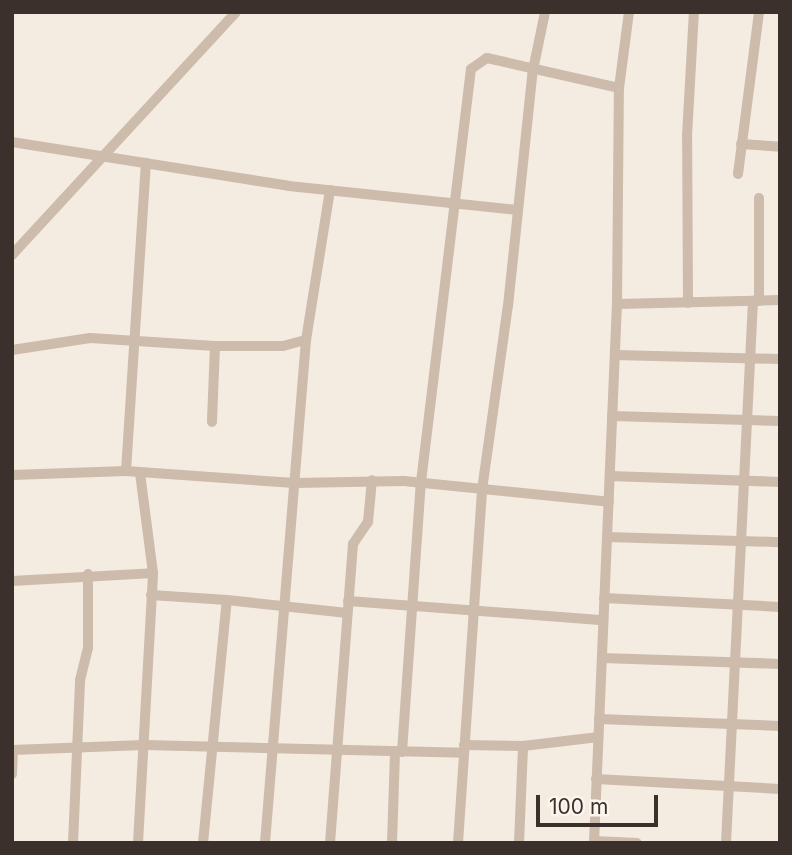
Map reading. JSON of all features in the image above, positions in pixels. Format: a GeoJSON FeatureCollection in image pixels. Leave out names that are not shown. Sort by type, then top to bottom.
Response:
{"type":"FeatureCollection","features":[{"type":"Feature","properties":{"kind":"street"},"geometry":{"type":"LineString","coordinates":[[12,256],[236,12]]}},
{"type":"Feature","properties":{"kind":"street"},"geometry":{"type":"LineString","coordinates":[[458,843],[476,611],[482,490],[508,306],[516,210],[533,70],[545,12]]}},
{"type":"Feature","properties":{"kind":"street"},"geometry":{"type":"LineString","coordinates":[[629,12],[619,88],[617,304],[594,842],[637,843]]}},
{"type":"Feature","properties":{"kind":"street"},"geometry":{"type":"LineString","coordinates":[[688,303],[687,136],[694,12]]}},
{"type":"Feature","properties":{"kind":"street"},"geometry":{"type":"LineString","coordinates":[[738,174],[759,12]]}},
{"type":"Feature","properties":{"kind":"street"},"geometry":{"type":"LineString","coordinates":[[392,843],[421,482],[453,203],[474,64],[487,58],[619,88]]}},
{"type":"Feature","properties":{"kind":"street"},"geometry":{"type":"LineString","coordinates":[[12,142],[105,153],[146,163],[330,190],[516,210]]}},
{"type":"Feature","properties":{"kind":"street"},"geometry":{"type":"LineString","coordinates":[[741,144],[780,146]]}},
{"type":"Feature","properties":{"kind":"street"},"geometry":{"type":"LineString","coordinates":[[126,471],[146,163]]}},
{"type":"Feature","properties":{"kind":"street"},"geometry":{"type":"LineString","coordinates":[[265,843],[306,340],[330,190]]}},
{"type":"Feature","properties":{"kind":"street"},"geometry":{"type":"LineString","coordinates":[[726,843],[750,359],[756,301],[759,198]]}},
{"type":"Feature","properties":{"kind":"street"},"geometry":{"type":"LineString","coordinates":[[617,304],[780,300]]}},
{"type":"Feature","properties":{"kind":"street"},"geometry":{"type":"LineString","coordinates":[[12,350],[69,339],[134,340],[215,346],[283,346],[306,340]]}},
{"type":"Feature","properties":{"kind":"street"},"geometry":{"type":"LineString","coordinates":[[212,422],[215,346]]}},
{"type":"Feature","properties":{"kind":"street"},"geometry":{"type":"LineString","coordinates":[[615,355],[780,359]]}},
{"type":"Feature","properties":{"kind":"street"},"geometry":{"type":"LineString","coordinates":[[612,415],[780,421]]}},
{"type":"Feature","properties":{"kind":"street"},"geometry":{"type":"LineString","coordinates":[[12,475],[126,471],[295,483],[372,480],[421,482],[610,502]]}},
{"type":"Feature","properties":{"kind":"street"},"geometry":{"type":"LineString","coordinates":[[138,843],[153,573],[139,473]]}},
{"type":"Feature","properties":{"kind":"street"},"geometry":{"type":"LineString","coordinates":[[610,476],[780,482]]}},
{"type":"Feature","properties":{"kind":"street"},"geometry":{"type":"LineString","coordinates":[[330,843],[353,544],[368,522],[372,480]]}},
{"type":"Feature","properties":{"kind":"street"},"geometry":{"type":"LineString","coordinates":[[607,537],[780,542]]}},
{"type":"Feature","properties":{"kind":"street"},"geometry":{"type":"LineString","coordinates":[[12,581],[88,574],[153,573]]}},
{"type":"Feature","properties":{"kind":"street"},"geometry":{"type":"LineString","coordinates":[[73,843],[80,680],[88,648],[88,574]]}},
{"type":"Feature","properties":{"kind":"street"},"geometry":{"type":"LineString","coordinates":[[151,595],[347,613]]}},
{"type":"Feature","properties":{"kind":"street"},"geometry":{"type":"LineString","coordinates":[[604,598],[780,607]]}},
{"type":"Feature","properties":{"kind":"street"},"geometry":{"type":"LineString","coordinates":[[203,843],[209,748],[227,600]]}},
{"type":"Feature","properties":{"kind":"street"},"geometry":{"type":"LineString","coordinates":[[348,601],[603,620]]}},
{"type":"Feature","properties":{"kind":"street"},"geometry":{"type":"LineString","coordinates":[[602,657],[780,664]]}},
{"type":"Feature","properties":{"kind":"street"},"geometry":{"type":"LineString","coordinates":[[599,719],[780,726]]}},
{"type":"Feature","properties":{"kind":"street"},"geometry":{"type":"LineString","coordinates":[[12,774],[13,750],[145,745],[399,752],[523,746],[598,737]]}},
{"type":"Feature","properties":{"kind":"street"},"geometry":{"type":"LineString","coordinates":[[519,843],[523,746]]}},
{"type":"Feature","properties":{"kind":"street"},"geometry":{"type":"LineString","coordinates":[[596,779],[780,789]]}}]}
